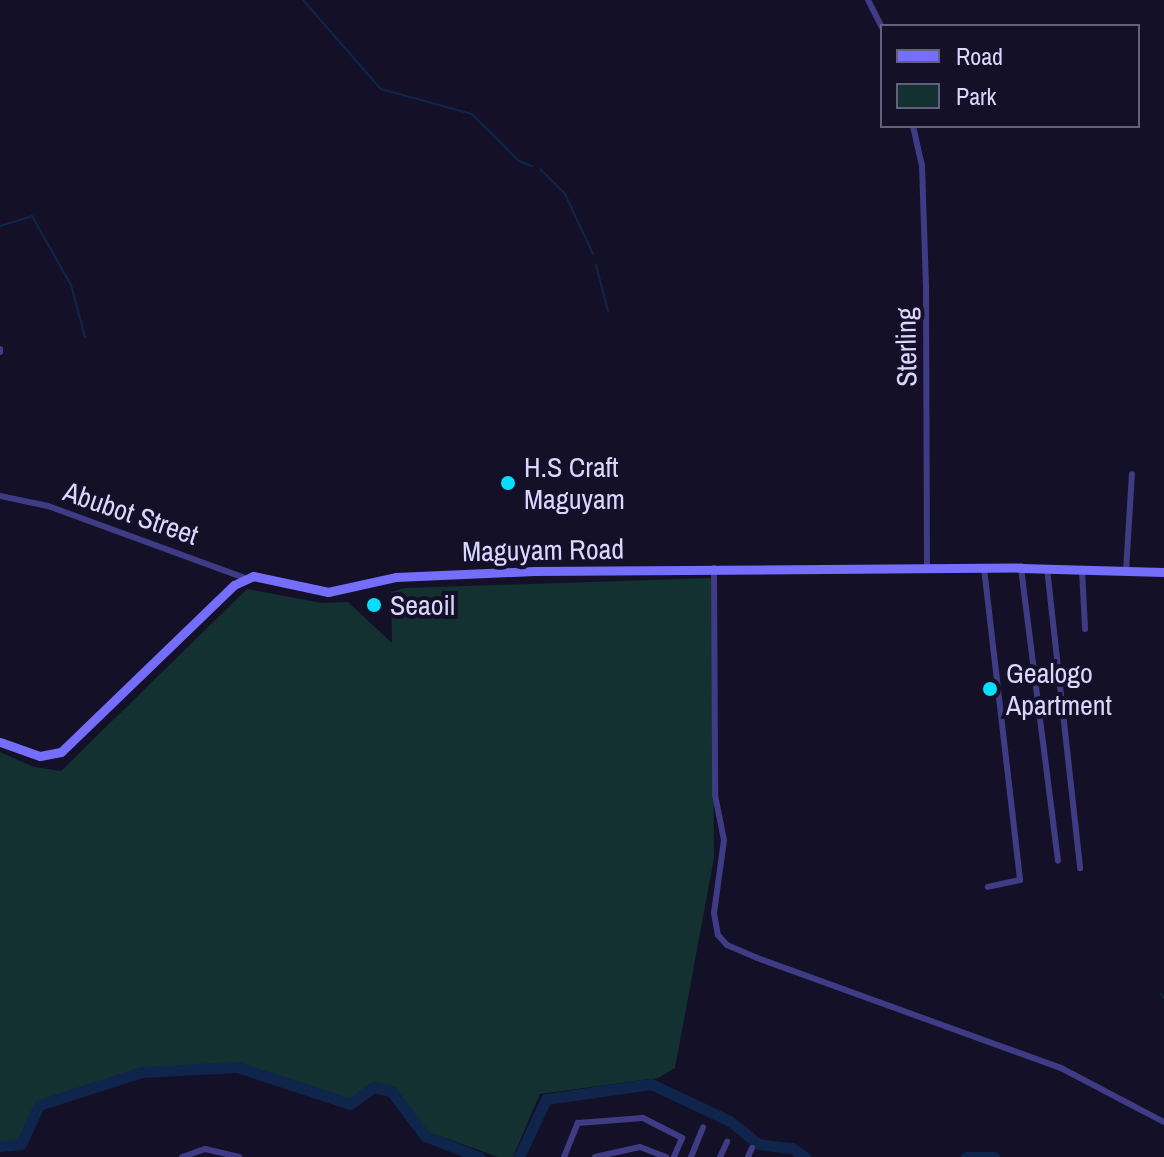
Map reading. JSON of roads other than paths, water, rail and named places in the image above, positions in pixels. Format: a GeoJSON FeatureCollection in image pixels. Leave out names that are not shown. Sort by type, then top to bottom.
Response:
{"type":"FeatureCollection","features":[{"type":"Feature","properties":{"kind":"main road","name":"Maguyam Road"},"geometry":{"type":"LineString","coordinates":[[245,578],[268,576],[328,592],[396,577],[714,568],[1047,568],[1164,572]]}},
{"type":"Feature","properties":{"kind":"main road"},"geometry":{"type":"LineString","coordinates":[[0,742],[40,756],[61,752],[245,578]]}},
{"type":"Feature","properties":{"kind":"street"},"geometry":{"type":"LineString","coordinates":[[868,0],[880,24]]}},
{"type":"Feature","properties":{"kind":"street","name":"Sterling"},"geometry":{"type":"LineString","coordinates":[[913,128],[922,166],[926,270],[927,569]]}},
{"type":"Feature","properties":{"kind":"street"},"geometry":{"type":"LineString","coordinates":[[1126,571],[1132,474]]}},
{"type":"Feature","properties":{"kind":"street","name":"Abubot Street"},"geometry":{"type":"LineString","coordinates":[[0,496],[48,506],[245,578]]}},
{"type":"Feature","properties":{"kind":"street"},"geometry":{"type":"LineString","coordinates":[[714,568],[715,795],[724,840],[714,913],[718,935],[727,945],[757,958],[826,979],[1061,1068],[1164,1122]]}},
{"type":"Feature","properties":{"kind":"street"},"geometry":{"type":"LineString","coordinates":[[984,568],[1020,880],[988,887]]}},
{"type":"Feature","properties":{"kind":"street"},"geometry":{"type":"LineString","coordinates":[[1021,568],[1058,861]]}},
{"type":"Feature","properties":{"kind":"street"},"geometry":{"type":"LineString","coordinates":[[1047,568],[1080,868]]}},
{"type":"Feature","properties":{"kind":"street"},"geometry":{"type":"LineString","coordinates":[[1082,569],[1085,629]]}},
{"type":"Feature","properties":{"kind":"street"},"geometry":{"type":"LineString","coordinates":[[564,1157],[578,1123],[643,1118],[682,1138],[674,1157]]}},
{"type":"Feature","properties":{"kind":"street"},"geometry":{"type":"LineString","coordinates":[[691,1157],[703,1127]]}},
{"type":"Feature","properties":{"kind":"street"},"geometry":{"type":"LineString","coordinates":[[720,1157],[727,1142]]}},
{"type":"Feature","properties":{"kind":"street"},"geometry":{"type":"LineString","coordinates":[[595,1157],[640,1147],[666,1157]]}},
{"type":"Feature","properties":{"kind":"street"},"geometry":{"type":"LineString","coordinates":[[748,1157],[752,1148]]}},
{"type":"Feature","properties":{"kind":"street"},"geometry":{"type":"LineString","coordinates":[[182,1157],[205,1149],[239,1157]]}},
{"type":"Feature","properties":{"kind":"waterway"},"geometry":{"type":"LineString","coordinates":[[303,0],[381,89],[472,114],[519,161],[532,166]]}},
{"type":"Feature","properties":{"kind":"waterway"},"geometry":{"type":"LineString","coordinates":[[540,169],[565,194],[593,254]]}},
{"type":"Feature","properties":{"kind":"waterway"},"geometry":{"type":"LineString","coordinates":[[0,226],[32,216],[71,285],[85,337]]}},
{"type":"Feature","properties":{"kind":"waterway"},"geometry":{"type":"LineString","coordinates":[[596,265],[608,311]]}},
{"type":"Feature","properties":{"kind":"waterway"},"geometry":{"type":"LineString","coordinates":[[1161,994],[1164,998]]}},
{"type":"Feature","properties":{"kind":"waterway"},"geometry":{"type":"LineString","coordinates":[[0,1146],[21,1144],[39,1105],[142,1072],[237,1067],[350,1104],[373,1087],[391,1091],[425,1136],[479,1157]]}},
{"type":"Feature","properties":{"kind":"waterway"},"geometry":{"type":"LineString","coordinates":[[519,1157],[546,1099],[651,1084],[730,1121],[758,1144],[792,1148],[805,1157]]}},
{"type":"Feature","properties":{"kind":"waterway"},"geometry":{"type":"LineString","coordinates":[[966,1157],[994,1157]]}},
{"type":"Feature","properties":{"kind":"place","name":"H.S Craft Maguyam"},"geometry":{"type":"Point","coordinates":[508,483]}},
{"type":"Feature","properties":{"kind":"place","name":"Seaoil"},"geometry":{"type":"Point","coordinates":[374,605]}},
{"type":"Feature","properties":{"kind":"place","name":"Gealogo Apartment"},"geometry":{"type":"Point","coordinates":[990,689]}}]}
